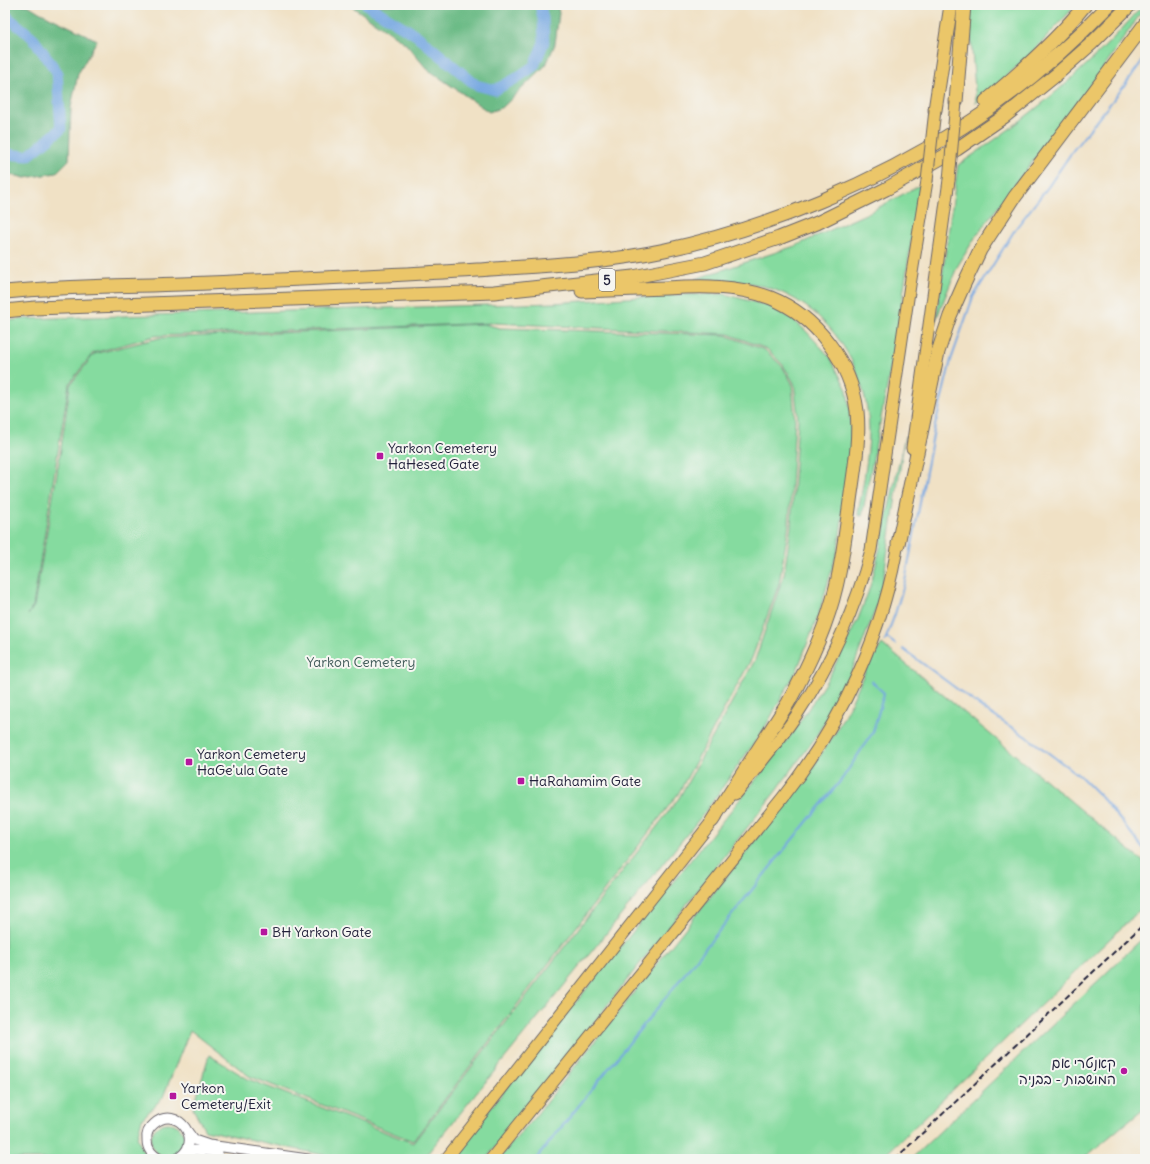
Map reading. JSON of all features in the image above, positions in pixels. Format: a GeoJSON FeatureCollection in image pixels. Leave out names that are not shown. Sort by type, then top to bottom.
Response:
{"type":"FeatureCollection","features":[{"type":"Feature","properties":{"kind":"highway"},"geometry":{"type":"LineString","coordinates":[[935,110],[951,5]]}},
{"type":"Feature","properties":{"kind":"highway"},"geometry":{"type":"LineString","coordinates":[[956,102],[964,5]]}},
{"type":"Feature","properties":{"kind":"highway"},"geometry":{"type":"LineString","coordinates":[[923,150],[1017,75],[1056,38],[1085,5]]}},
{"type":"Feature","properties":{"kind":"highway","name":"5"},"geometry":{"type":"LineString","coordinates":[[5,292],[376,276],[547,265],[620,258],[697,242],[758,225],[840,192],[923,150],[965,126],[1012,92],[1065,47],[1109,5]]}},
{"type":"Feature","properties":{"kind":"highway","name":"5"},"geometry":{"type":"LineString","coordinates":[[5,311],[35,308],[494,292],[656,274],[726,257],[816,223],[866,199],[957,149],[989,127],[1056,75],[1091,44],[1130,5]]}},
{"type":"Feature","properties":{"kind":"highway"},"geometry":{"type":"LineString","coordinates":[[898,544],[936,363],[946,327],[980,250],[1014,198],[1145,24]]}},
{"type":"Feature","properties":{"kind":"highway"},"geometry":{"type":"LineString","coordinates":[[494,292],[546,293],[706,286],[728,288],[760,294],[781,303],[814,327],[835,352],[849,378],[857,410],[858,436],[844,548],[831,604],[819,638],[798,684],[712,821]]}},
{"type":"Feature","properties":{"kind":"main road"},"geometry":{"type":"LineString","coordinates":[[491,1159],[787,792],[816,751],[845,701],[872,640],[890,583],[898,544],[949,180],[956,102]]}},
{"type":"Feature","properties":{"kind":"main road"},"geometry":{"type":"LineString","coordinates":[[446,1159],[712,821],[745,782],[798,712],[837,644],[862,581],[871,550],[910,285],[927,181],[935,110]]}},
{"type":"Feature","properties":{"kind":"main road"},"geometry":{"type":"LineString","coordinates":[[441,1159],[457,1145]]}},
{"type":"Feature","properties":{"kind":"street"},"geometry":{"type":"LineString","coordinates":[[160,1159],[151,1152],[146,1140],[148,1131],[156,1122],[161,1119],[168,1118],[181,1122],[194,1140],[210,1145],[308,1159]]}},
{"type":"Feature","properties":{"kind":"street"},"geometry":{"type":"LineString","coordinates":[[178,1158],[188,1148],[188,1132]]}},
{"type":"Feature","properties":{"kind":"street"},"geometry":{"type":"LineString","coordinates":[[178,1158],[194,1150],[265,1159]]}},
{"type":"Feature","properties":{"kind":"green space"},"geometry":{"type":"Polygon","coordinates":[[[5,5],[28,5],[39,12],[97,40],[78,74],[71,107],[69,160],[56,173],[25,178],[5,173],[5,5]]]}},
{"type":"Feature","properties":{"kind":"green space"},"geometry":{"type":"Polygon","coordinates":[[[350,5],[557,5],[559,13],[555,44],[546,65],[503,107],[489,112],[427,69],[405,43],[350,5]]]}},
{"type":"Feature","properties":{"kind":"green space"},"geometry":{"type":"Polygon","coordinates":[[[970,5],[1076,5],[1031,54],[976,103],[970,5]]]}},
{"type":"Feature","properties":{"kind":"green space"},"geometry":{"type":"Polygon","coordinates":[[[1143,5],[1145,5],[1145,7],[1101,71],[976,236],[957,267],[936,320],[958,165],[1008,130],[1056,92],[1123,28],[1143,5]]]}},
{"type":"Feature","properties":{"kind":"green space"},"geometry":{"type":"Polygon","coordinates":[[[920,185],[896,340],[862,516],[858,515],[868,451],[869,431],[863,390],[856,370],[847,352],[821,319],[805,306],[787,295],[776,290],[742,282],[695,279],[795,246],[870,212],[920,185]]]}},
{"type":"Feature","properties":{"kind":"green space","name":"Yarkon Cemetery"},"geometry":{"type":"Polygon","coordinates":[[[724,294],[769,306],[791,318],[805,330],[830,357],[847,390],[850,412],[851,444],[847,483],[838,549],[818,616],[797,670],[764,729],[705,812],[423,1159],[342,1159],[205,1130],[193,1109],[209,1055],[248,1079],[413,1143],[679,798],[755,660],[784,574],[791,526],[798,419],[794,383],[783,365],[767,349],[728,334],[493,323],[155,336],[93,353],[69,384],[33,606],[28,615],[34,606],[60,455],[70,385],[94,354],[159,338],[484,324],[500,328],[725,335],[765,350],[782,366],[792,383],[795,420],[789,524],[779,584],[752,658],[678,794],[413,1141],[249,1076],[190,1030],[163,1097],[142,1119],[137,1137],[142,1149],[149,1159],[5,1159],[5,321],[23,319],[554,303],[669,295],[724,294]]]}},
{"type":"Feature","properties":{"kind":"green space"},"geometry":{"type":"Polygon","coordinates":[[[905,436],[879,600],[851,673],[840,697],[813,741],[776,791],[486,1159],[449,1159],[762,772],[791,735],[830,675],[858,619],[869,590],[905,436]]]}},
{"type":"Feature","properties":{"kind":"green space"},"geometry":{"type":"Polygon","coordinates":[[[882,644],[1145,863],[1145,905],[881,1159],[498,1159],[533,1119],[806,777],[835,733],[852,701],[868,665],[882,644]]]}},
{"type":"Feature","properties":{"kind":"green space"},"geometry":{"type":"Polygon","coordinates":[[[1145,936],[1145,1107],[1083,1159],[911,1159],[1145,936]]]}},
{"type":"Feature","properties":{"kind":"green space"},"geometry":{"type":"Polygon","coordinates":[[[171,1123],[180,1128],[184,1133],[184,1147],[180,1152],[175,1156],[165,1157],[161,1156],[152,1147],[151,1137],[152,1133],[161,1124],[171,1123]]]}},
{"type":"Feature","properties":{"kind":"waterway"},"geometry":{"type":"LineString","coordinates":[[367,5],[416,35],[476,85],[495,90],[534,66],[544,42],[543,19],[540,5]]}},
{"type":"Feature","properties":{"kind":"waterway"},"geometry":{"type":"LineString","coordinates":[[5,15],[32,37],[57,72],[61,129],[28,156],[5,154]]}},
{"type":"Feature","properties":{"kind":"waterway"},"geometry":{"type":"LineString","coordinates":[[885,641],[905,581],[934,430],[951,360],[973,297],[1016,228],[1048,187],[1074,149],[1125,85],[1145,57]]}},
{"type":"Feature","properties":{"kind":"waterway"},"geometry":{"type":"LineString","coordinates":[[887,638],[895,644]]}},
{"type":"Feature","properties":{"kind":"waterway"},"geometry":{"type":"LineString","coordinates":[[903,649],[988,712],[1031,740],[1081,777],[1103,799],[1145,850]]}},
{"type":"Feature","properties":{"kind":"waterway"},"geometry":{"type":"LineString","coordinates":[[536,1159],[842,779],[873,732],[884,693],[871,681]]}},
{"type":"Feature","properties":{"kind":"railway"},"geometry":{"type":"LineString","coordinates":[[895,1159],[1145,923]]}},
{"type":"Feature","properties":{"kind":"place","name":"Yarkon Cemetery HaHesed Gate"},"geometry":{"type":"Point","coordinates":[380,456]}},
{"type":"Feature","properties":{"kind":"place","name":"Yarkon Cemetery HaGe'ula Gate"},"geometry":{"type":"Point","coordinates":[189,762]}},
{"type":"Feature","properties":{"kind":"place","name":"HaRahamim Gate"},"geometry":{"type":"Point","coordinates":[521,781]}},
{"type":"Feature","properties":{"kind":"place","name":"BH Yarkon Gate"},"geometry":{"type":"Point","coordinates":[264,932]}},
{"type":"Feature","properties":{"kind":"place","name":"קאנטרי אם המושבות - בבניה"},"geometry":{"type":"Point","coordinates":[1124,1071]}},
{"type":"Feature","properties":{"kind":"place","name":"Yarkon Cemetery/Exit"},"geometry":{"type":"Point","coordinates":[173,1096]}}]}
